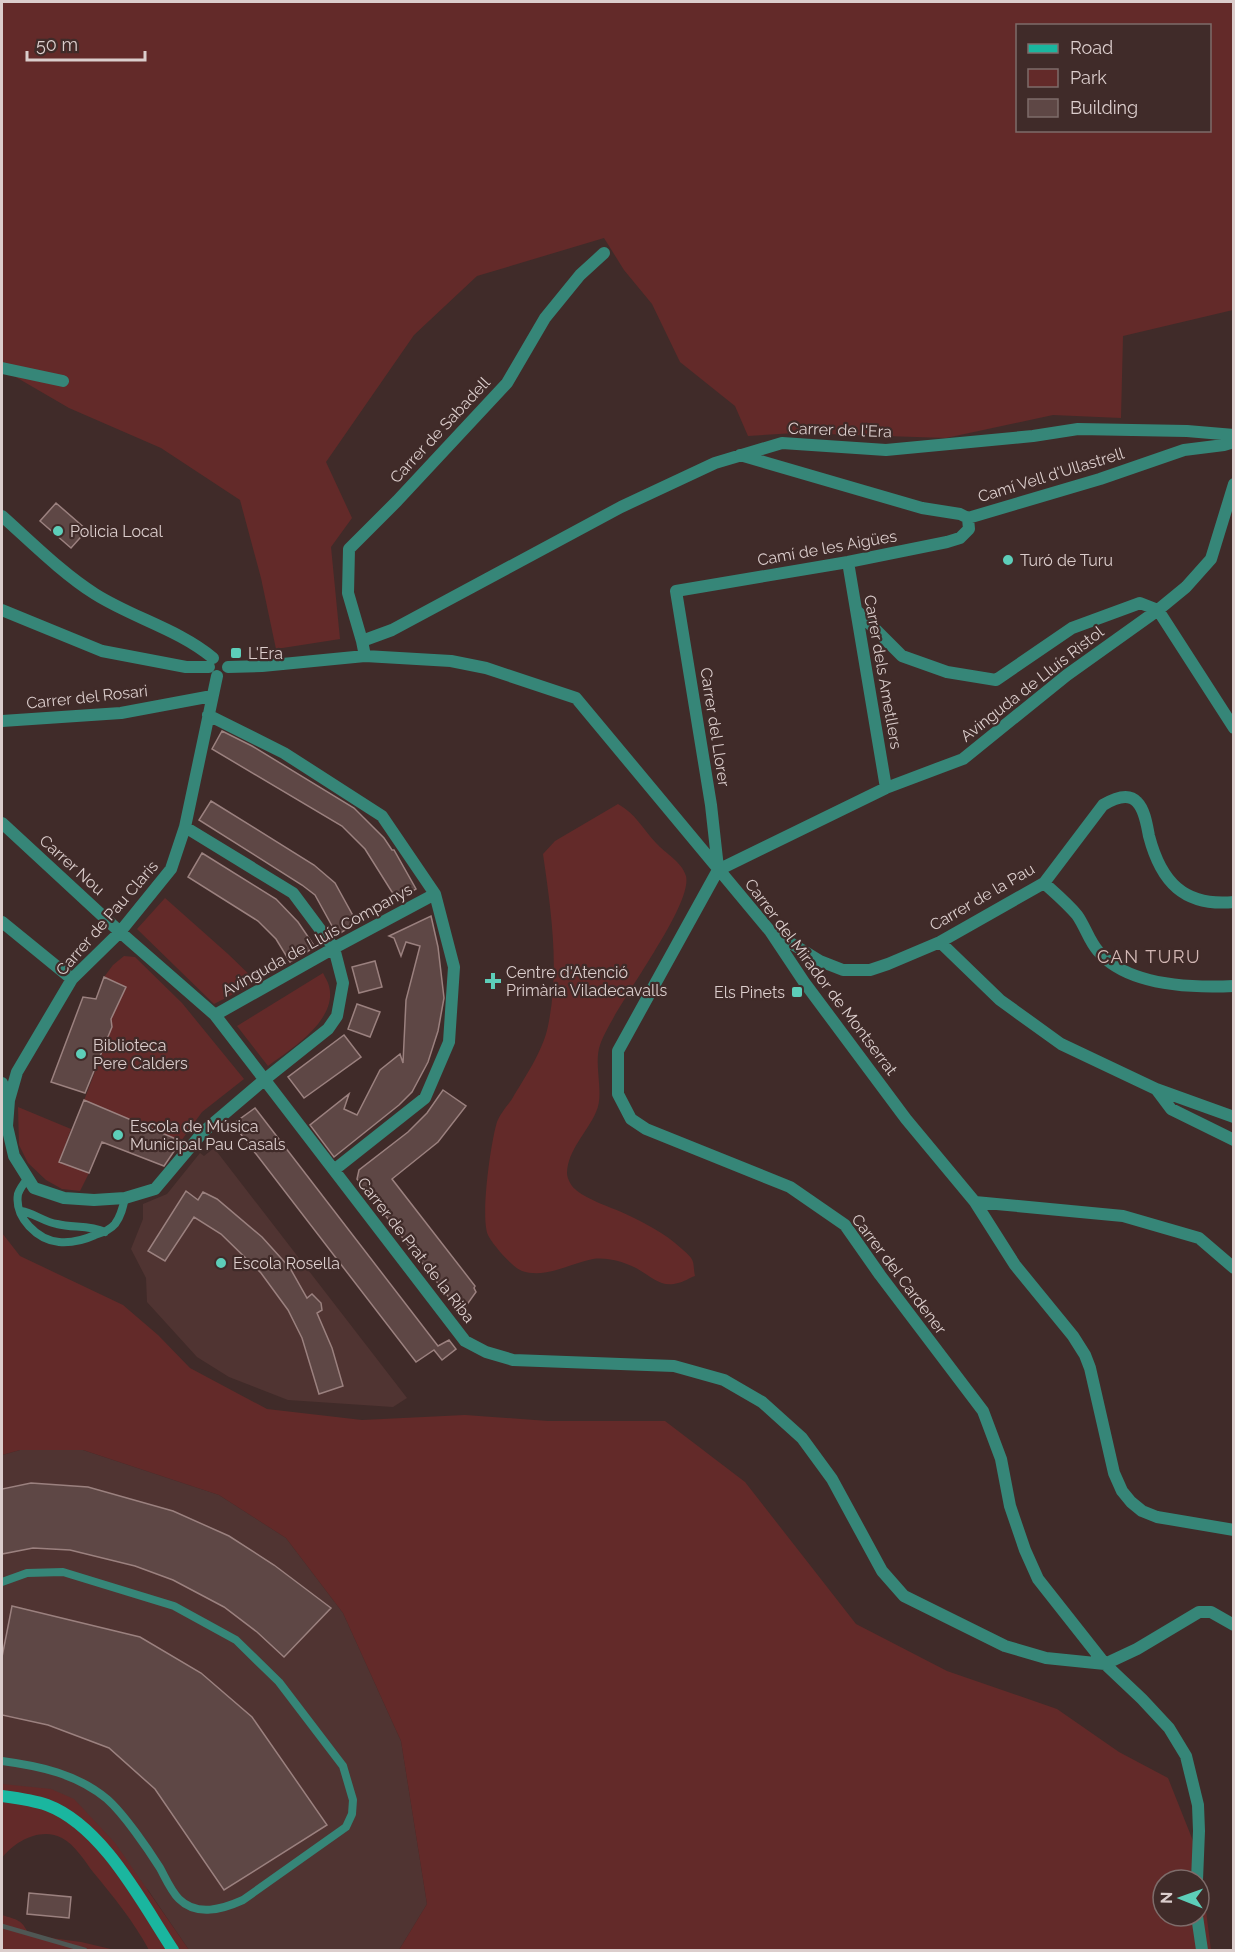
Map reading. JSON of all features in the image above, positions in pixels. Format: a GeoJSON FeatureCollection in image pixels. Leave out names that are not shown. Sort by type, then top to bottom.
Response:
{"type":"FeatureCollection","features":[{"type":"Feature","properties":{"kind":"street","name":"Carrer de Sabadell"},"geometry":{"type":"LineString","coordinates":[[362,641],[348,592],[349,549],[507,383],[545,318],[580,275],[604,253]]}},
{"type":"Feature","properties":{"kind":"street"},"geometry":{"type":"LineString","coordinates":[[2,368],[63,381]]}},
{"type":"Feature","properties":{"kind":"street","name":"Carrer de l'Era"},"geometry":{"type":"LineString","coordinates":[[362,641],[392,630],[621,507],[715,463],[782,443],[886,450],[1033,436],[1078,429],[1187,431],[1233,435]]}},
{"type":"Feature","properties":{"kind":"street","name":"Camí Vell d'Ullastrell"},"geometry":{"type":"LineString","coordinates":[[740,455],[922,508],[960,514],[968,518],[1100,479],[1184,450],[1233,442]]}},
{"type":"Feature","properties":{"kind":"street","name":"Avinguda de Lluís Ristol"},"geometry":{"type":"LineString","coordinates":[[718,870],[886,788],[963,759],[1067,675],[1158,610],[1186,587],[1211,559],[1233,484]]}},
{"type":"Feature","properties":{"kind":"street"},"geometry":{"type":"LineString","coordinates":[[2,516],[44,554],[95,594],[196,644],[213,667]]}},
{"type":"Feature","properties":{"kind":"street","name":"Camí de les Aigües"},"geometry":{"type":"LineString","coordinates":[[676,591],[848,562],[960,538],[969,529],[968,518]]}},
{"type":"Feature","properties":{"kind":"street","name":"Carrer dels Ametllers"},"geometry":{"type":"LineString","coordinates":[[848,562],[886,788]]}},
{"type":"Feature","properties":{"kind":"street","name":"Carrer del Llorer"},"geometry":{"type":"LineString","coordinates":[[676,591],[711,804],[718,870]]}},
{"type":"Feature","properties":{"kind":"street"},"geometry":{"type":"LineString","coordinates":[[856,610],[902,656],[946,672],[996,680],[1072,628],[1140,603],[1158,610],[1233,728]]}},
{"type":"Feature","properties":{"kind":"street"},"geometry":{"type":"LineString","coordinates":[[2,610],[102,651],[186,667],[213,667],[225,673],[228,667],[227,661],[222,657],[213,667]]}},
{"type":"Feature","properties":{"kind":"street"},"geometry":{"type":"LineString","coordinates":[[362,641],[366,656]]}},
{"type":"Feature","properties":{"kind":"street","name":"Carrer del Mirador de Montserrat"},"geometry":{"type":"LineString","coordinates":[[228,667],[366,656],[451,661],[486,668],[576,698],[770,931],[804,982],[906,1119],[975,1202],[1015,1265],[1073,1336],[1090,1368],[1114,1473],[1122,1491],[1143,1511],[1157,1517],[1233,1530]]}},
{"type":"Feature","properties":{"kind":"street","name":"Carrer de Pau Claris"},"geometry":{"type":"LineString","coordinates":[[9,1100],[17,1072],[72,979],[120,932],[171,869],[185,827],[212,696],[213,667]]}},
{"type":"Feature","properties":{"kind":"street","name":"Carrer del Rosari"},"geometry":{"type":"LineString","coordinates":[[2,721],[121,713],[212,696]]}},
{"type":"Feature","properties":{"kind":"street"},"geometry":{"type":"LineString","coordinates":[[208,715],[284,753],[382,816],[435,894],[454,967],[449,1042],[425,1098],[334,1170]]}},
{"type":"Feature","properties":{"kind":"street","name":"Carrer de la Pau"},"geometry":{"type":"LineString","coordinates":[[770,931],[832,967],[856,971],[870,970],[888,964],[940,942],[1044,882],[1103,805],[1113,799],[1123,797],[1133,798],[1139,803],[1154,857],[1169,882],[1195,899],[1213,903],[1233,902]]}},
{"type":"Feature","properties":{"kind":"street","name":"Carrer Nou"},"geometry":{"type":"LineString","coordinates":[[2,824],[120,932]]}},
{"type":"Feature","properties":{"kind":"street"},"geometry":{"type":"LineString","coordinates":[[2,1083],[9,1100],[7,1126],[14,1156],[34,1188],[64,1198],[94,1200],[125,1198],[155,1189],[203,1132],[328,1029],[337,1016],[343,983],[334,948],[293,893],[185,827]]}},
{"type":"Feature","properties":{"kind":"street","name":"Carrer del Cardener"},"geometry":{"type":"LineString","coordinates":[[718,870],[618,1051],[618,1094],[631,1119],[646,1129],[790,1187],[845,1225],[983,1412],[1001,1459],[1010,1506],[1038,1579],[1105,1664],[1169,1728],[1186,1756],[1198,1805],[1197,1868]]}},
{"type":"Feature","properties":{"kind":"street"},"geometry":{"type":"LineString","coordinates":[[1044,882],[1078,916],[1097,951],[1116,967],[1127,973],[1180,985],[1233,986]]}},
{"type":"Feature","properties":{"kind":"street","name":"Avinguda de Lluís Companys"},"geometry":{"type":"LineString","coordinates":[[215,1015],[435,894]]}},
{"type":"Feature","properties":{"kind":"street"},"geometry":{"type":"LineString","coordinates":[[2,922],[72,979]]}},
{"type":"Feature","properties":{"kind":"street","name":"Carrer de Prat de la Riba"},"geometry":{"type":"LineString","coordinates":[[120,932],[215,1015],[465,1341],[486,1352],[513,1360],[674,1366],[724,1380],[762,1402],[802,1438],[838,1490],[882,1571],[904,1596],[1005,1646],[1046,1658],[1105,1664]]}},
{"type":"Feature","properties":{"kind":"street"},"geometry":{"type":"LineString","coordinates":[[940,942],[1000,1000],[1061,1044],[1156,1089],[1233,1117]]}},
{"type":"Feature","properties":{"kind":"street"},"geometry":{"type":"LineString","coordinates":[[1156,1089],[1171,1109],[1233,1140]]}},
{"type":"Feature","properties":{"kind":"street"},"geometry":{"type":"LineString","coordinates":[[975,1202],[1123,1216],[1199,1238],[1233,1268]]}},
{"type":"Feature","properties":{"kind":"street"},"geometry":{"type":"LineString","coordinates":[[1105,1664],[1137,1649],[1199,1612],[1211,1612],[1233,1625]]}},
{"type":"Feature","properties":{"kind":"street"},"geometry":{"type":"LineString","coordinates":[[2,1796],[48,1805],[78,1822],[105,1850],[173,1950]]}},
{"type":"Feature","properties":{"kind":"street"},"geometry":{"type":"LineString","coordinates":[[1199,1928],[1202,1950]]}},
{"type":"Feature","properties":{"kind":"lane"},"geometry":{"type":"LineString","coordinates":[[28,1178],[18,1195],[26,1223],[35,1233],[56,1242],[69,1242],[105,1232],[114,1226],[122,1213],[125,1198]]}},
{"type":"Feature","properties":{"kind":"lane"},"geometry":{"type":"LineString","coordinates":[[21,1211],[55,1224],[94,1227],[105,1232]]}},
{"type":"Feature","properties":{"kind":"lane"},"geometry":{"type":"LineString","coordinates":[[2,1582],[27,1573],[63,1572],[174,1606],[236,1640],[279,1682],[343,1766],[353,1800],[352,1814],[346,1827],[243,1900],[218,1909],[195,1908],[179,1899],[147,1848],[108,1800],[77,1779],[34,1765],[2,1761]]}},
{"type":"Feature","properties":{"kind":"shaded area","name":"Escola Rosella"},"geometry":{"type":"Polygon","coordinates":[[[214,1148],[407,1398],[393,1407],[288,1400],[229,1377],[197,1357],[147,1302],[146,1278],[131,1249],[143,1219],[143,1204],[167,1194],[200,1153],[204,1156],[214,1148]]]}},
{"type":"Feature","properties":{"kind":"shaded area"},"geometry":{"type":"Polygon","coordinates":[[[20,1450],[83,1450],[219,1495],[286,1538],[343,1613],[401,1741],[427,1904],[399,1950],[189,1950],[148,1890],[2,1784],[2,1455],[20,1450]]]}},
{"type":"Feature","properties":{"kind":"green space"},"geometry":{"type":"Polygon","coordinates":[[[2,2],[1233,2],[1233,310],[1123,336],[1121,418],[1053,415],[946,438],[795,433],[748,436],[735,406],[680,362],[652,304],[624,270],[604,238],[477,276],[414,335],[326,462],[352,518],[331,547],[340,639],[276,649],[261,578],[240,500],[161,448],[69,408],[2,369],[2,2]]]}},
{"type":"Feature","properties":{"kind":"green space"},"geometry":{"type":"Polygon","coordinates":[[[618,804],[634,817],[656,843],[681,866],[686,876],[685,891],[665,933],[600,1045],[598,1105],[571,1156],[567,1175],[572,1186],[579,1192],[652,1227],[668,1237],[691,1258],[695,1276],[672,1284],[658,1282],[636,1268],[605,1259],[593,1259],[549,1272],[522,1271],[498,1250],[488,1235],[486,1226],[487,1179],[497,1122],[538,1054],[546,1035],[552,1005],[553,940],[543,854],[555,841],[618,804]]]}},
{"type":"Feature","properties":{"kind":"green space"},"geometry":{"type":"Polygon","coordinates":[[[165,898],[257,982],[214,1004],[137,929],[165,898]]]}},
{"type":"Feature","properties":{"kind":"green space"},"geometry":{"type":"Polygon","coordinates":[[[124,956],[135,957],[182,1003],[244,1079],[202,1112],[181,1141],[83,1103],[112,1027],[111,1019],[126,987],[104,977],[124,956]]]}},
{"type":"Feature","properties":{"kind":"green space"},"geometry":{"type":"Polygon","coordinates":[[[323,973],[329,986],[330,999],[320,1022],[300,1042],[268,1066],[237,1026],[323,973]]]}},
{"type":"Feature","properties":{"kind":"green space"},"geometry":{"type":"Polygon","coordinates":[[[18,1107],[71,1129],[59,1162],[89,1173],[80,1191],[62,1189],[46,1180],[28,1163],[19,1145],[18,1107]]]}},
{"type":"Feature","properties":{"kind":"green space"},"geometry":{"type":"Polygon","coordinates":[[[2,1233],[20,1256],[123,1305],[158,1335],[190,1368],[267,1409],[362,1420],[465,1415],[548,1421],[665,1421],[745,1482],[856,1624],[947,1671],[1057,1709],[1119,1752],[1168,1778],[1199,1856],[1201,1868],[1151,1868],[1151,1928],[1208,1928],[1211,1950],[399,1950],[427,1904],[401,1741],[343,1613],[286,1538],[219,1495],[83,1450],[20,1450],[2,1455],[2,1233]]]}},
{"type":"Feature","properties":{"kind":"green space"},"geometry":{"type":"Polygon","coordinates":[[[2,1784],[51,1789],[74,1799],[115,1843],[189,1950],[149,1950],[116,1900],[75,1849],[62,1838],[46,1834],[29,1837],[14,1846],[2,1858],[2,1784]]]}},
{"type":"Feature","properties":{"kind":"green space"},"geometry":{"type":"Polygon","coordinates":[[[2,1915],[21,1923],[29,1935],[81,1942],[115,1950],[2,1950],[2,1915]]]}},
{"type":"Feature","properties":{"kind":"building"},"geometry":{"type":"Polygon","coordinates":[[[56,503],[87,530],[71,548],[40,521],[56,503]]]}},
{"type":"Feature","properties":{"kind":"building"},"geometry":{"type":"Polygon","coordinates":[[[222,731],[252,746],[354,808],[394,850],[416,889],[397,900],[365,849],[342,826],[212,749],[222,731]]]}},
{"type":"Feature","properties":{"kind":"building"},"geometry":{"type":"Polygon","coordinates":[[[211,801],[314,865],[335,883],[357,923],[337,935],[315,895],[199,820],[211,801]]]}},
{"type":"Feature","properties":{"kind":"building"},"geometry":{"type":"Polygon","coordinates":[[[202,853],[276,899],[298,922],[315,947],[290,962],[276,939],[258,921],[188,877],[202,853]]]}},
{"type":"Feature","properties":{"kind":"building"},"geometry":{"type":"Polygon","coordinates":[[[431,916],[438,947],[444,998],[438,1031],[428,1062],[412,1092],[334,1157],[310,1125],[349,1094],[344,1109],[357,1115],[380,1070],[400,1054],[403,1063],[406,1000],[420,946],[406,942],[401,956],[394,938],[389,936],[431,916]]]}},
{"type":"Feature","properties":{"kind":"building"},"geometry":{"type":"Polygon","coordinates":[[[375,961],[382,987],[359,993],[352,967],[375,961]]]}},
{"type":"Feature","properties":{"kind":"building","name":"Biblioteca Pere Calders"},"geometry":{"type":"Polygon","coordinates":[[[104,977],[126,987],[111,1019],[112,1027],[85,1093],[51,1082],[83,997],[96,999],[104,977]]]}},
{"type":"Feature","properties":{"kind":"building"},"geometry":{"type":"Polygon","coordinates":[[[357,1004],[380,1012],[370,1037],[348,1029],[357,1004]]]}},
{"type":"Feature","properties":{"kind":"building"},"geometry":{"type":"Polygon","coordinates":[[[344,1035],[361,1057],[304,1098],[288,1077],[344,1035]]]}},
{"type":"Feature","properties":{"kind":"building"},"geometry":{"type":"Polygon","coordinates":[[[443,1090],[466,1106],[438,1142],[392,1179],[475,1286],[476,1292],[461,1313],[357,1179],[359,1170],[408,1132],[427,1113],[443,1090]]]}},
{"type":"Feature","properties":{"kind":"building","name":"Escola de Música Municipal Pau Casals"},"geometry":{"type":"Polygon","coordinates":[[[84,1100],[181,1141],[164,1166],[102,1142],[89,1173],[59,1162],[84,1100]]]}},
{"type":"Feature","properties":{"kind":"building"},"geometry":{"type":"Polygon","coordinates":[[[255,1108],[438,1346],[449,1340],[456,1349],[442,1360],[434,1350],[416,1362],[233,1124],[255,1108]]]}},
{"type":"Feature","properties":{"kind":"building"},"geometry":{"type":"Polygon","coordinates":[[[186,1191],[198,1200],[203,1192],[217,1199],[262,1237],[290,1268],[307,1298],[312,1294],[321,1303],[322,1310],[317,1313],[332,1348],[343,1386],[319,1394],[302,1338],[288,1310],[261,1273],[221,1234],[194,1217],[165,1261],[148,1251],[186,1191]]]}},
{"type":"Feature","properties":{"kind":"building"},"geometry":{"type":"Polygon","coordinates":[[[31,1483],[88,1487],[173,1511],[229,1536],[274,1565],[331,1608],[284,1657],[257,1632],[224,1607],[173,1580],[135,1566],[70,1550],[33,1548],[2,1554],[2,1489],[31,1483]]]}},
{"type":"Feature","properties":{"kind":"building"},"geometry":{"type":"Polygon","coordinates":[[[12,1606],[140,1637],[201,1673],[252,1717],[327,1825],[224,1890],[155,1789],[109,1748],[48,1725],[2,1715],[2,1657],[12,1606]]]}},
{"type":"Feature","properties":{"kind":"building"},"geometry":{"type":"Polygon","coordinates":[[[29,1893],[71,1897],[69,1918],[27,1914],[29,1893]]]}},
{"type":"Feature","properties":{"kind":"waterway"},"geometry":{"type":"LineString","coordinates":[[2,1926],[85,1950]]}},
{"type":"Feature","properties":{"kind":"place","name":"Policia Local"},"geometry":{"type":"Point","coordinates":[58,531]}},
{"type":"Feature","properties":{"kind":"place","name":"Turó de Turu"},"geometry":{"type":"Point","coordinates":[1008,560]}},
{"type":"Feature","properties":{"kind":"place","name":"L'Era"},"geometry":{"type":"Point","coordinates":[236,653]}},
{"type":"Feature","properties":{"kind":"place","name":"Centre d'Atenció Primària Viladecavalls"},"geometry":{"type":"Point","coordinates":[493,981]}},
{"type":"Feature","properties":{"kind":"place","name":"Els Pinets"},"geometry":{"type":"Point","coordinates":[797,992]}},
{"type":"Feature","properties":{"kind":"place","name":"Biblioteca Pere Calders"},"geometry":{"type":"Point","coordinates":[81,1054]}},
{"type":"Feature","properties":{"kind":"place","name":"Escola de Música Municipal Pau Casals"},"geometry":{"type":"Point","coordinates":[118,1135]}},
{"type":"Feature","properties":{"kind":"place","name":"Escola Rosella"},"geometry":{"type":"Point","coordinates":[221,1263]}},
{"type":"Feature","properties":{"kind":"district","name":"CAN TURU"},"geometry":{"type":"Point","coordinates":[1149,956]}}]}
